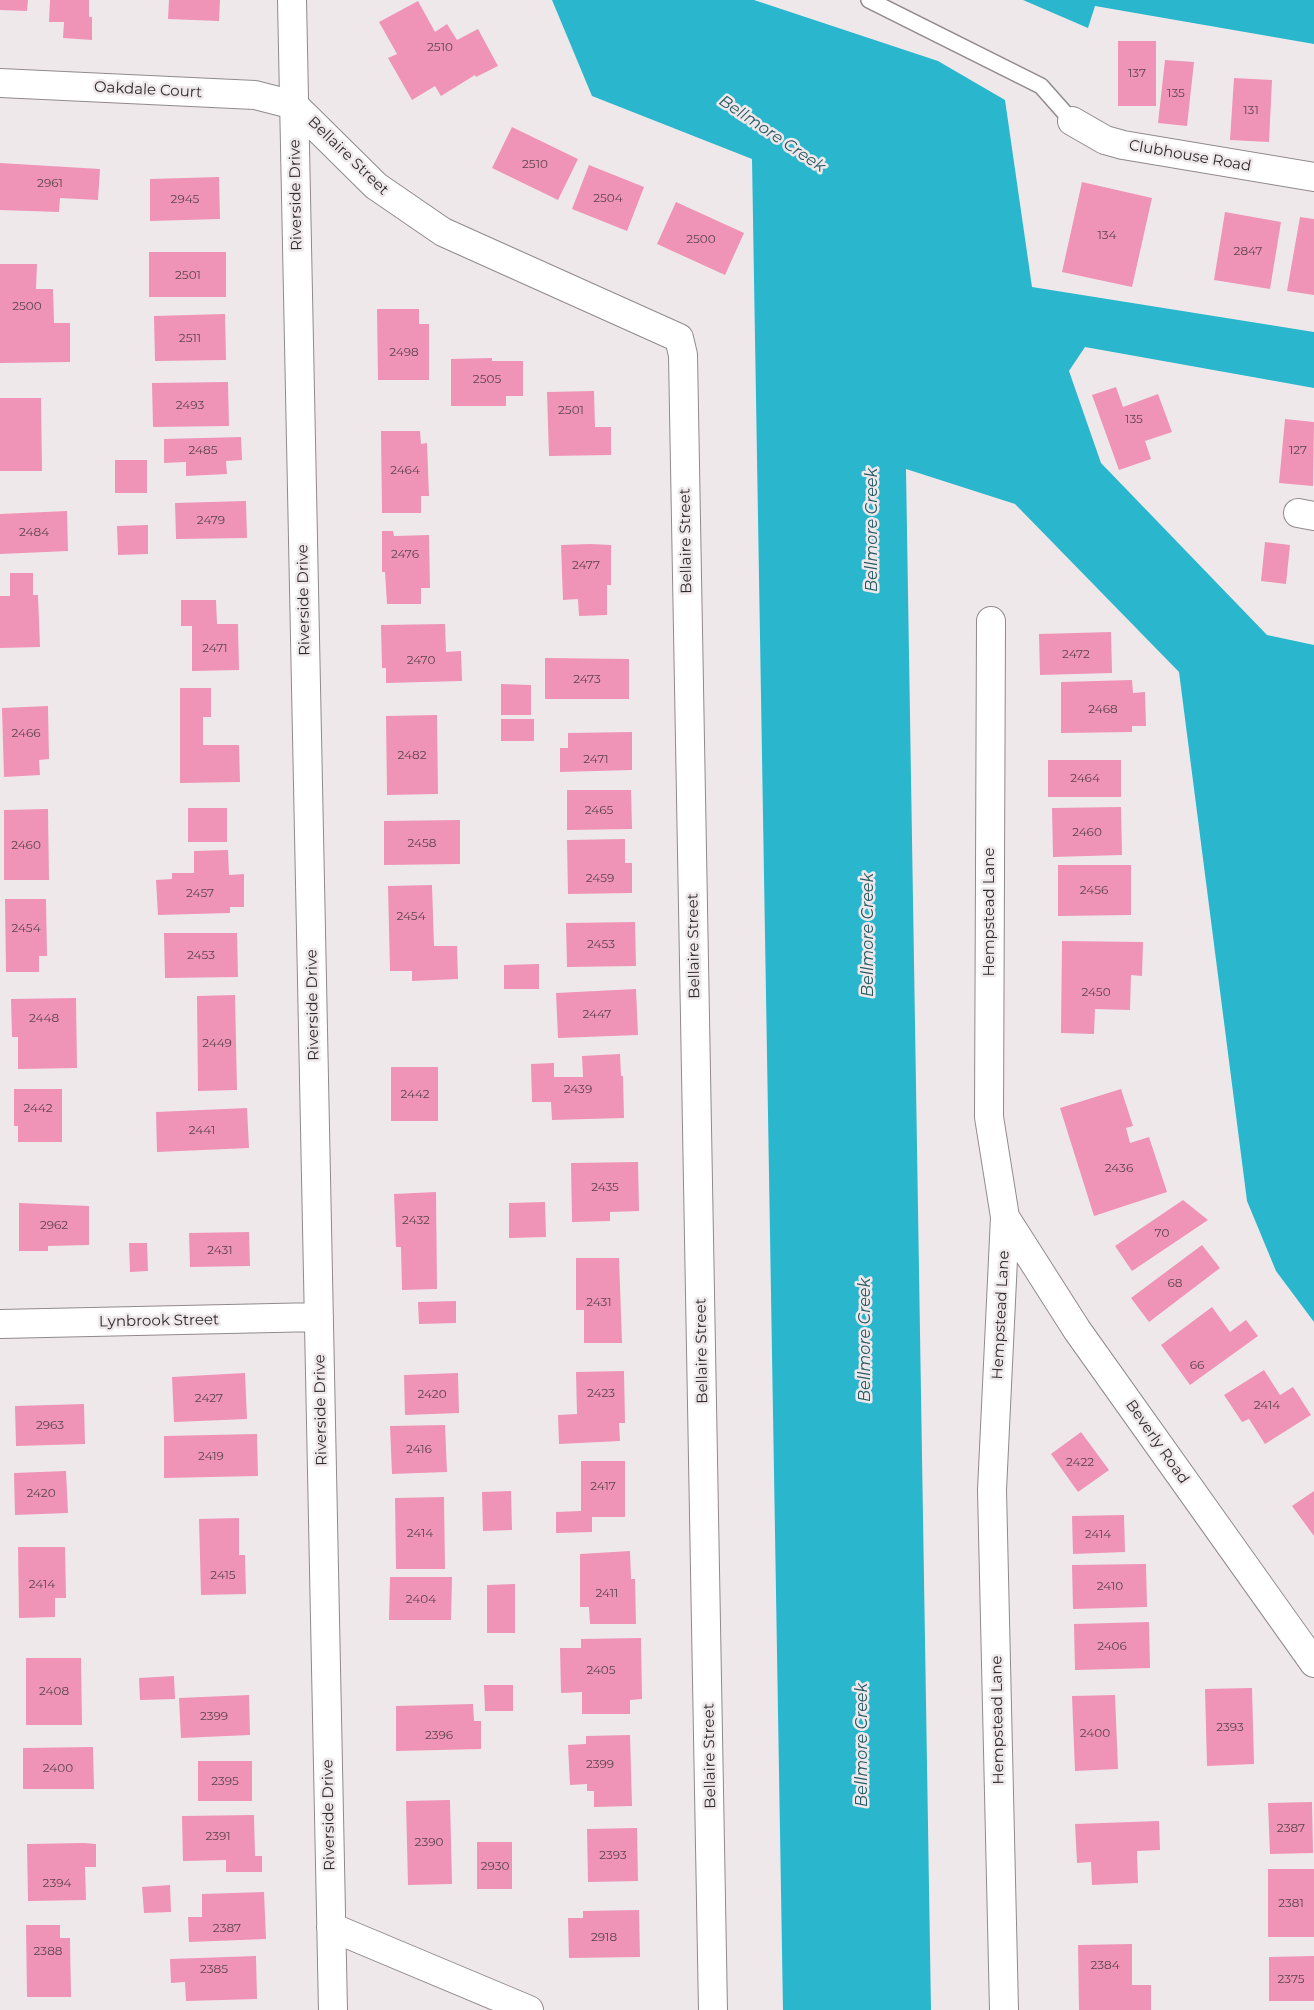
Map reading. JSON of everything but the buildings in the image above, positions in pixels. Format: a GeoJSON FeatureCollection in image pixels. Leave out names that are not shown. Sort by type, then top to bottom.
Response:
{"type":"FeatureCollection","features":[{"type":"Feature","properties":{"kind":"street","name":"Riverside Drive"},"geometry":{"type":"LineString","coordinates":[[292,0],[333,2010]]}},
{"type":"Feature","properties":{"kind":"street","name":"Oakdale Court"},"geometry":{"type":"LineString","coordinates":[[0,83],[255,94],[294,105]]}},
{"type":"Feature","properties":{"kind":"street","name":"Bellaire Street"},"geometry":{"type":"LineString","coordinates":[[294,105],[376,186],[442,232],[679,338],[683,355],[713,2010]]}},
{"type":"Feature","properties":{"kind":"street","name":"Clubhouse Road"},"geometry":{"type":"LineString","coordinates":[[1072,121],[1104,140],[1123,145],[1314,177]]}},
{"type":"Feature","properties":{"kind":"street","name":"Hempstead Lane"},"geometry":{"type":"LineString","coordinates":[[991,622],[989,1117],[1006,1217],[992,1490],[1004,2010]]}},
{"type":"Feature","properties":{"kind":"street","name":"Beverly Road"},"geometry":{"type":"LineString","coordinates":[[1006,1217],[1077,1330],[1314,1663]]}},
{"type":"Feature","properties":{"kind":"street","name":"Lynbrook Street"},"geometry":{"type":"LineString","coordinates":[[0,1324],[319,1317]]}},
{"type":"Feature","properties":{"kind":"street"},"geometry":{"type":"LineString","coordinates":[[331,1926],[529,2010]]}},
{"type":"Feature","properties":{"kind":"lane"},"geometry":{"type":"LineString","coordinates":[[870,0],[1041,86],[1072,121]]}},
{"type":"Feature","properties":{"kind":"water","name":"Bellmore Creek"},"geometry":{"type":"Polygon","coordinates":[[[552,0],[754,0],[938,61],[1005,100],[1032,287],[1314,332],[1314,388],[1085,347],[1069,371],[1101,463],[1267,635],[1314,645],[1314,1322],[1276,1271],[1247,1201],[1179,672],[1015,504],[906,469],[931,2010],[783,2010],[752,159],[592,96],[552,0]]]}},
{"type":"Feature","properties":{"kind":"water"},"geometry":{"type":"Polygon","coordinates":[[[1023,0],[1314,0],[1314,44],[1095,6],[1088,28],[1023,0]]]}}]}
